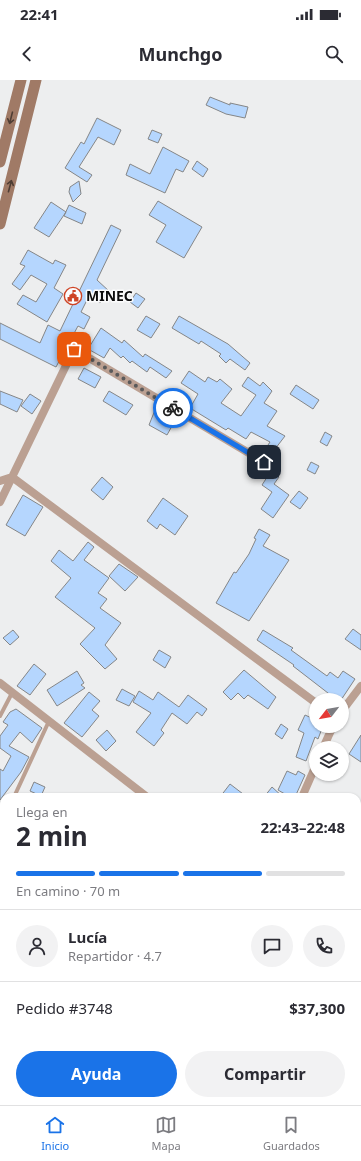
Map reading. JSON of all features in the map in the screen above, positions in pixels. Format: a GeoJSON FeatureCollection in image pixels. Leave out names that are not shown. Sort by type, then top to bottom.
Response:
{"type":"FeatureCollection","features":[{"type":"Feature","properties":{"kind":"street"},"geometry":{"type":"LineString","coordinates":[[0,162],[21,80]]}},
{"type":"Feature","properties":{"kind":"street"},"geometry":{"type":"LineString","coordinates":[[0,224],[36,80]]}},
{"type":"Feature","properties":{"kind":"street"},"geometry":{"type":"LineString","coordinates":[[0,502],[74,349],[264,462]]}},
{"type":"Feature","properties":{"kind":"street"},"geometry":{"type":"LineString","coordinates":[[0,481],[12,477]]}},
{"type":"Feature","properties":{"kind":"street"},"geometry":{"type":"LineString","coordinates":[[12,477],[309,698]]}},
{"type":"Feature","properties":{"kind":"street"},"geometry":{"type":"LineString","coordinates":[[0,683],[142,793]]}},
{"type":"Feature","properties":{"kind":"street"},"geometry":{"type":"LineString","coordinates":[[349,702],[361,686]]}},
{"type":"Feature","properties":{"kind":"street"},"geometry":{"type":"LineString","coordinates":[[304,793],[309,781]]}},
{"type":"Feature","properties":{"kind":"lane"},"geometry":{"type":"LineString","coordinates":[[0,716],[12,693]]}},
{"type":"Feature","properties":{"kind":"lane"},"geometry":{"type":"LineString","coordinates":[[16,793],[50,721]]}},
{"type":"Feature","properties":{"kind":"building"},"geometry":{"type":"Polygon","coordinates":[[[210,97],[230,105],[230,103],[248,107],[245,118],[226,114],[206,105],[210,97]]]}},
{"type":"Feature","properties":{"kind":"building"},"geometry":{"type":"Polygon","coordinates":[[[97,118],[121,130],[114,145],[98,137],[79,167],[92,175],[87,182],[65,168],[81,142],[84,144],[97,118]]]}},
{"type":"Feature","properties":{"kind":"building"},"geometry":{"type":"Polygon","coordinates":[[[152,130],[162,134],[158,143],[148,139],[152,130]]]}},
{"type":"Feature","properties":{"kind":"building"},"geometry":{"type":"Polygon","coordinates":[[[163,147],[189,161],[183,172],[176,169],[165,193],[126,175],[130,164],[150,174],[163,147]]]}},
{"type":"Feature","properties":{"kind":"building"},"geometry":{"type":"Polygon","coordinates":[[[197,161],[208,169],[203,177],[192,169],[197,161]]]}},
{"type":"Feature","properties":{"kind":"building"},"geometry":{"type":"Polygon","coordinates":[[[79,181],[81,194],[73,202],[69,192],[70,187],[79,181]]]}},
{"type":"Feature","properties":{"kind":"building"},"geometry":{"type":"Polygon","coordinates":[[[158,201],[202,227],[184,258],[156,242],[166,225],[149,215],[158,201]]]}},
{"type":"Feature","properties":{"kind":"building"},"geometry":{"type":"Polygon","coordinates":[[[51,202],[66,212],[49,237],[34,228],[51,202]]]}},
{"type":"Feature","properties":{"kind":"building"},"geometry":{"type":"Polygon","coordinates":[[[69,205],[86,213],[82,224],[64,216],[69,205]]]}},
{"type":"Feature","properties":{"kind":"building"},"geometry":{"type":"Polygon","coordinates":[[[111,225],[121,230],[97,280],[110,292],[100,303],[90,294],[81,312],[90,317],[84,329],[78,326],[56,367],[0,339],[0,323],[40,343],[48,325],[60,331],[111,225]]]}},
{"type":"Feature","properties":{"kind":"building"},"geometry":{"type":"Polygon","coordinates":[[[28,250],[53,264],[55,260],[66,265],[54,288],[63,294],[47,322],[17,304],[23,295],[36,302],[47,284],[31,275],[20,290],[12,284],[25,266],[20,264],[28,250]]]}},
{"type":"Feature","properties":{"kind":"building"},"geometry":{"type":"Polygon","coordinates":[[[136,293],[145,299],[138,308],[130,302],[136,293]]]}},
{"type":"Feature","properties":{"kind":"building"},"geometry":{"type":"Polygon","coordinates":[[[146,316],[160,324],[151,338],[137,330],[146,316]]]}},
{"type":"Feature","properties":{"kind":"building"},"geometry":{"type":"Polygon","coordinates":[[[179,316],[228,344],[250,363],[245,370],[230,359],[226,363],[219,356],[221,354],[201,341],[199,344],[172,328],[179,316]]]}},
{"type":"Feature","properties":{"kind":"building"},"geometry":{"type":"Polygon","coordinates":[[[101,328],[122,343],[124,340],[143,357],[145,354],[172,371],[166,378],[150,367],[147,372],[132,361],[130,363],[123,356],[121,358],[110,348],[104,358],[88,349],[101,328]]]}},
{"type":"Feature","properties":{"kind":"building"},"geometry":{"type":"Polygon","coordinates":[[[84,368],[101,377],[95,388],[78,379],[84,368]]]}},
{"type":"Feature","properties":{"kind":"building"},"geometry":{"type":"Polygon","coordinates":[[[189,371],[205,382],[208,377],[217,382],[220,379],[232,389],[221,403],[241,416],[256,395],[242,386],[248,377],[260,386],[263,382],[272,391],[264,403],[277,411],[267,426],[285,436],[272,453],[266,448],[270,442],[251,432],[246,439],[228,428],[226,430],[190,408],[198,394],[181,383],[189,371]]]}},
{"type":"Feature","properties":{"kind":"building"},"geometry":{"type":"Polygon","coordinates":[[[296,385],[319,400],[313,409],[290,394],[296,385]]]}},
{"type":"Feature","properties":{"kind":"building"},"geometry":{"type":"Polygon","coordinates":[[[0,391],[23,400],[17,412],[0,404],[0,391]]]}},
{"type":"Feature","properties":{"kind":"building"},"geometry":{"type":"Polygon","coordinates":[[[109,391],[133,405],[126,415],[103,401],[109,391]]]}},
{"type":"Feature","properties":{"kind":"building"},"geometry":{"type":"Polygon","coordinates":[[[30,394],[41,401],[32,414],[21,406],[30,394]]]}},
{"type":"Feature","properties":{"kind":"building"},"geometry":{"type":"Polygon","coordinates":[[[155,410],[163,413],[160,419],[172,426],[167,435],[149,425],[155,410]]]}},
{"type":"Feature","properties":{"kind":"building"},"geometry":{"type":"Polygon","coordinates":[[[325,432],[332,436],[327,446],[320,442],[325,432]]]}},
{"type":"Feature","properties":{"kind":"building"},"geometry":{"type":"Polygon","coordinates":[[[311,462],[319,466],[315,474],[307,470],[311,462]]]}},
{"type":"Feature","properties":{"kind":"building"},"geometry":{"type":"Polygon","coordinates":[[[271,471],[279,477],[274,484],[289,495],[273,518],[261,509],[272,492],[262,485],[271,471]]]}},
{"type":"Feature","properties":{"kind":"building"},"geometry":{"type":"Polygon","coordinates":[[[102,477],[113,487],[103,500],[91,490],[102,477]]]}},
{"type":"Feature","properties":{"kind":"building"},"geometry":{"type":"Polygon","coordinates":[[[299,491],[308,498],[300,509],[290,502],[299,491]]]}},
{"type":"Feature","properties":{"kind":"building"},"geometry":{"type":"Polygon","coordinates":[[[23,495],[43,507],[25,536],[6,525],[23,495]]]}},
{"type":"Feature","properties":{"kind":"building"},"geometry":{"type":"Polygon","coordinates":[[[163,498],[188,516],[175,535],[160,524],[157,529],[147,521],[163,498]]]}},
{"type":"Feature","properties":{"kind":"building"},"geometry":{"type":"Polygon","coordinates":[[[259,529],[270,535],[263,546],[289,560],[249,621],[216,603],[234,572],[236,573],[249,554],[256,539],[254,538],[259,529]]]}},
{"type":"Feature","properties":{"kind":"building"},"geometry":{"type":"Polygon","coordinates":[[[88,542],[94,547],[84,560],[109,578],[98,593],[107,599],[100,608],[121,623],[105,645],[117,659],[105,669],[80,644],[95,628],[55,597],[71,578],[51,561],[59,550],[73,561],[88,542]]]}},
{"type":"Feature","properties":{"kind":"building"},"geometry":{"type":"Polygon","coordinates":[[[119,564],[138,577],[125,591],[109,576],[119,564]]]}},
{"type":"Feature","properties":{"kind":"building"},"geometry":{"type":"Polygon","coordinates":[[[353,629],[361,635],[361,650],[345,639],[353,629]]]}},
{"type":"Feature","properties":{"kind":"building"},"geometry":{"type":"Polygon","coordinates":[[[13,630],[19,637],[10,645],[3,638],[13,630]]]}},
{"type":"Feature","properties":{"kind":"building"},"geometry":{"type":"Polygon","coordinates":[[[263,630],[293,648],[291,650],[327,676],[330,672],[338,678],[343,671],[355,679],[346,693],[328,693],[293,666],[294,665],[257,640],[263,630]]]}},
{"type":"Feature","properties":{"kind":"building"},"geometry":{"type":"Polygon","coordinates":[[[159,650],[171,657],[165,668],[153,660],[159,650]]]}},
{"type":"Feature","properties":{"kind":"building"},"geometry":{"type":"Polygon","coordinates":[[[34,664],[46,674],[30,695],[17,686],[34,664]]]}},
{"type":"Feature","properties":{"kind":"building"},"geometry":{"type":"Polygon","coordinates":[[[244,670],[276,697],[268,709],[248,695],[244,699],[238,693],[231,700],[223,692],[244,670]]]}},
{"type":"Feature","properties":{"kind":"building"},"geometry":{"type":"Polygon","coordinates":[[[77,671],[84,683],[81,685],[85,688],[57,706],[47,690],[77,671]]]}},
{"type":"Feature","properties":{"kind":"building"},"geometry":{"type":"Polygon","coordinates":[[[122,689],[135,696],[129,706],[116,700],[122,689]]]}},
{"type":"Feature","properties":{"kind":"building"},"geometry":{"type":"Polygon","coordinates":[[[139,691],[153,700],[158,692],[179,707],[188,695],[207,709],[202,716],[197,712],[187,724],[172,713],[161,730],[164,733],[154,746],[136,732],[151,713],[133,702],[139,691]]]}},
{"type":"Feature","properties":{"kind":"building"},"geometry":{"type":"Polygon","coordinates":[[[89,692],[100,701],[92,710],[99,716],[82,737],[64,723],[89,692]]]}},
{"type":"Feature","properties":{"kind":"building"},"geometry":{"type":"Polygon","coordinates":[[[16,709],[42,728],[32,743],[20,732],[9,746],[29,757],[21,772],[5,793],[0,793],[0,769],[3,771],[11,756],[0,748],[0,736],[8,725],[3,722],[10,712],[16,709]]]}},
{"type":"Feature","properties":{"kind":"building"},"geometry":{"type":"Polygon","coordinates":[[[305,715],[309,717],[309,733],[320,733],[318,739],[315,737],[314,741],[309,741],[309,753],[306,761],[296,757],[304,733],[298,730],[305,715]]]}},
{"type":"Feature","properties":{"kind":"building"},"geometry":{"type":"Polygon","coordinates":[[[281,724],[288,729],[282,739],[275,734],[281,724]]]}},
{"type":"Feature","properties":{"kind":"building"},"geometry":{"type":"Polygon","coordinates":[[[107,730],[116,741],[106,751],[96,740],[107,730]]]}},
{"type":"Feature","properties":{"kind":"building"},"geometry":{"type":"Polygon","coordinates":[[[361,735],[361,762],[349,754],[361,735]]]}},
{"type":"Feature","properties":{"kind":"building"},"geometry":{"type":"Polygon","coordinates":[[[287,771],[296,775],[298,771],[305,775],[297,793],[283,793],[278,790],[287,771]]]}},
{"type":"Feature","properties":{"kind":"building"},"geometry":{"type":"Polygon","coordinates":[[[34,782],[45,787],[42,793],[34,793],[30,791],[34,782]]]}},
{"type":"Feature","properties":{"kind":"building"},"geometry":{"type":"Polygon","coordinates":[[[230,784],[242,793],[223,793],[230,784]]]}},
{"type":"Feature","properties":{"kind":"building"},"geometry":{"type":"Polygon","coordinates":[[[272,787],[279,793],[267,793],[272,787]]]}},
{"type":"Feature","properties":{"kind":"way so far"},"geometry":{"type":"LineString","coordinates":[[74,349],[173,408]]}},
{"type":"Feature","properties":{"kind":"place","name":"MINEC"},"geometry":{"type":"Point","coordinates":[73,296]}},
{"type":"Feature","properties":{"kind":"route"},"geometry":{"type":"LineString","coordinates":[[173,408],[264,462]]}}]}
